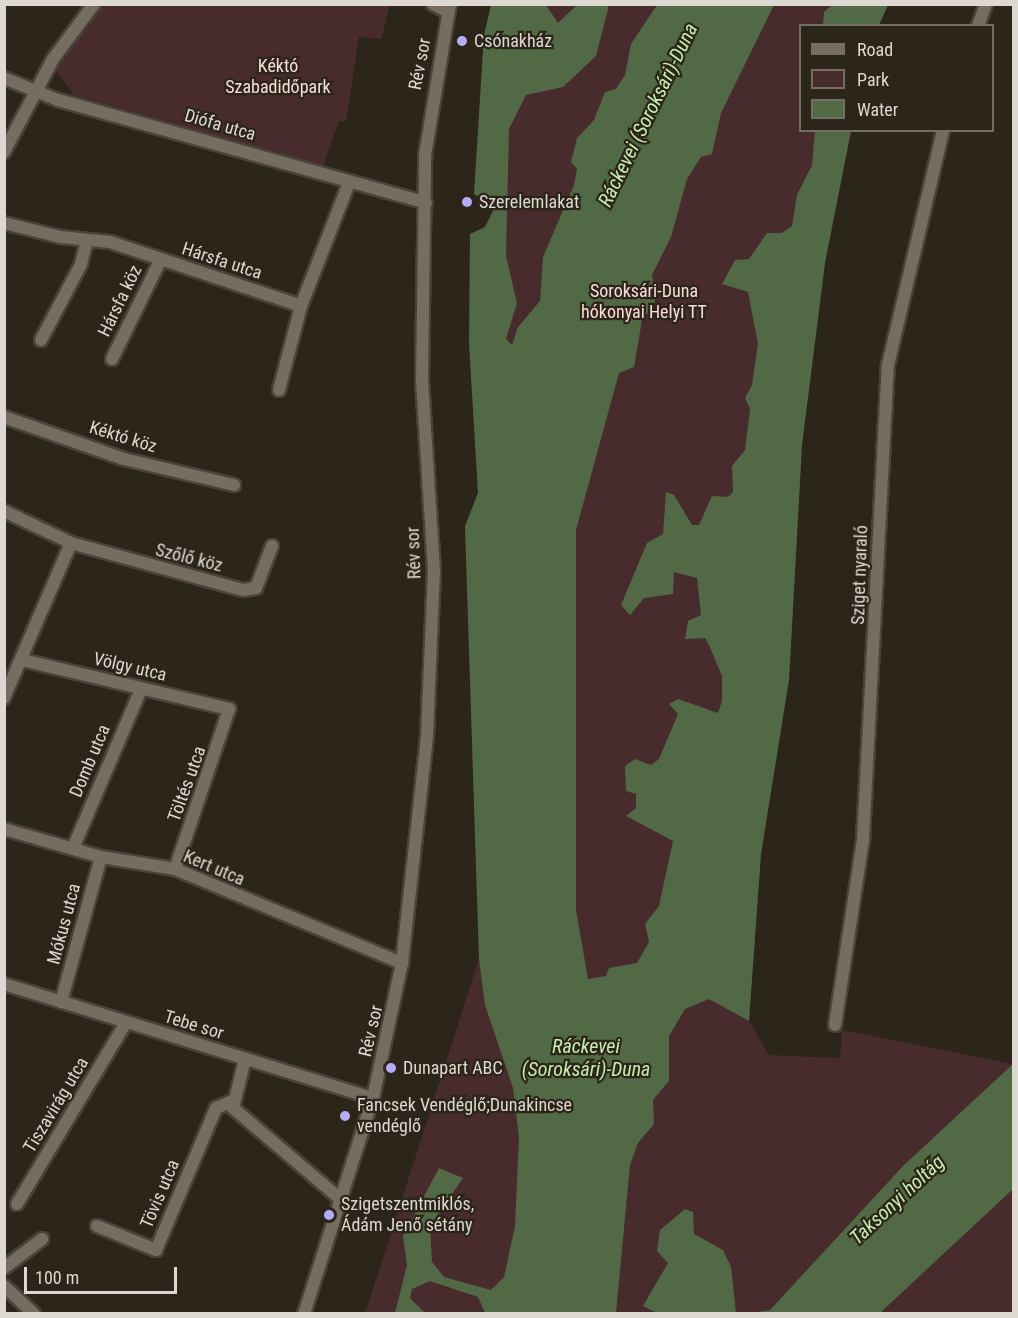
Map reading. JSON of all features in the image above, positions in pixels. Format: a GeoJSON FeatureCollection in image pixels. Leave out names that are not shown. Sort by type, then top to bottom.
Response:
{"type":"FeatureCollection","features":[{"type":"Feature","properties":{"kind":"street"},"geometry":{"type":"LineString","coordinates":[[4,152],[34,91],[94,4]]}},
{"type":"Feature","properties":{"kind":"street"},"geometry":{"type":"LineString","coordinates":[[433,4],[449,8]]}},
{"type":"Feature","properties":{"kind":"street"},"geometry":{"type":"LineString","coordinates":[[979,24],[986,4]]}},
{"type":"Feature","properties":{"kind":"street","name":"Rév sor"},"geometry":{"type":"LineString","coordinates":[[304,1314],[338,1197],[373,1098],[402,963],[431,692],[434,572],[423,381],[428,117],[449,8]]}},
{"type":"Feature","properties":{"kind":"street","name":"Diófa utca"},"geometry":{"type":"LineString","coordinates":[[4,78],[34,91],[349,183],[426,203]]}},
{"type":"Feature","properties":{"kind":"street","name":"Sziget nyaraló"},"geometry":{"type":"LineString","coordinates":[[835,1024],[863,839],[888,365],[943,132]]}},
{"type":"Feature","properties":{"kind":"street"},"geometry":{"type":"LineString","coordinates":[[279,390],[301,306],[349,183]]}},
{"type":"Feature","properties":{"kind":"street","name":"Hársfa utca"},"geometry":{"type":"LineString","coordinates":[[4,223],[87,240],[110,242],[301,306]]}},
{"type":"Feature","properties":{"kind":"street"},"geometry":{"type":"LineString","coordinates":[[41,340],[81,264],[87,240]]}},
{"type":"Feature","properties":{"kind":"street","name":"Hársfa köz"},"geometry":{"type":"LineString","coordinates":[[112,359],[161,260]]}},
{"type":"Feature","properties":{"kind":"street","name":"Kéktó köz"},"geometry":{"type":"LineString","coordinates":[[4,417],[124,459],[234,485]]}},
{"type":"Feature","properties":{"kind":"street"},"geometry":{"type":"LineString","coordinates":[[4,511],[71,543],[4,698]]}},
{"type":"Feature","properties":{"kind":"street","name":"Szőlő köz"},"geometry":{"type":"LineString","coordinates":[[71,543],[243,590],[256,588],[272,546]]}},
{"type":"Feature","properties":{"kind":"street","name":"Völgy utca"},"geometry":{"type":"LineString","coordinates":[[22,660],[229,709]]}},
{"type":"Feature","properties":{"kind":"street","name":"Domb utca"},"geometry":{"type":"LineString","coordinates":[[73,848],[141,689]]}},
{"type":"Feature","properties":{"kind":"street","name":"Töltés utca"},"geometry":{"type":"LineString","coordinates":[[175,869],[229,709]]}},
{"type":"Feature","properties":{"kind":"street","name":"Kert utca"},"geometry":{"type":"LineString","coordinates":[[4,829],[101,856],[175,869],[402,963]]}},
{"type":"Feature","properties":{"kind":"street","name":"Mókus utca"},"geometry":{"type":"LineString","coordinates":[[61,1002],[101,856]]}},
{"type":"Feature","properties":{"kind":"street","name":"Tebe sor"},"geometry":{"type":"LineString","coordinates":[[4,984],[373,1098]]}},
{"type":"Feature","properties":{"kind":"street","name":"Tiszavirág utca"},"geometry":{"type":"LineString","coordinates":[[17,1204],[125,1023]]}},
{"type":"Feature","properties":{"kind":"street","name":"Tövis utca"},"geometry":{"type":"LineString","coordinates":[[97,1226],[156,1250],[216,1108],[230,1102],[245,1059]]}},
{"type":"Feature","properties":{"kind":"street"},"geometry":{"type":"LineString","coordinates":[[230,1102],[338,1197]]}},
{"type":"Feature","properties":{"kind":"street"},"geometry":{"type":"LineString","coordinates":[[4,1268],[42,1239]]}},
{"type":"Feature","properties":{"kind":"street"},"geometry":{"type":"LineString","coordinates":[[4,1286],[34,1314]]}},
{"type":"Feature","properties":{"kind":"green space","name":"Kéktó Szabadidőpark"},"geometry":{"type":"Polygon","coordinates":[[[102,5],[390,5],[381,39],[359,37],[346,121],[339,121],[323,166],[74,95],[56,70],[102,5]]]}},
{"type":"Feature","properties":{"kind":"green space","name":"Soroksári-Duna hókonyai Helyi TT"},"geometry":{"type":"Polygon","coordinates":[[[491,5],[888,5],[879,24],[799,24],[799,132],[851,132],[825,263],[802,445],[789,680],[761,854],[749,1021],[769,1055],[840,1058],[842,1030],[1013,1064],[1013,1313],[365,1314],[479,959],[465,526],[478,493],[469,343],[470,234],[485,227],[493,211],[493,205],[474,194],[484,35],[491,5]]]}},
{"type":"Feature","properties":{"kind":"water"},"geometry":{"type":"Polygon","coordinates":[[[833,4],[888,4],[879,24],[823,24],[824,12],[833,4]]]}},
{"type":"Feature","properties":{"kind":"water","name":"Ráckevei (Soroksári)-Duna"},"geometry":{"type":"Polygon","coordinates":[[[491,5],[546,5],[558,23],[577,5],[609,5],[596,56],[563,87],[526,95],[509,129],[506,256],[517,303],[506,339],[512,345],[518,327],[540,301],[543,257],[574,185],[577,169],[571,162],[577,138],[594,120],[605,92],[616,89],[625,75],[631,44],[657,5],[774,5],[721,113],[712,154],[701,157],[687,179],[671,237],[652,275],[655,303],[642,320],[634,367],[619,373],[576,530],[576,910],[588,979],[606,976],[609,968],[637,963],[649,942],[645,924],[659,906],[673,841],[626,816],[636,808],[636,794],[626,791],[625,766],[635,759],[651,765],[659,759],[678,714],[669,704],[678,699],[718,713],[722,701],[722,676],[705,638],[685,639],[688,621],[701,615],[697,578],[674,572],[673,594],[644,598],[630,615],[621,605],[647,543],[663,534],[666,492],[674,495],[692,525],[699,525],[712,496],[728,497],[733,492],[732,466],[745,450],[750,409],[745,398],[752,385],[758,344],[748,292],[722,284],[735,260],[749,259],[767,233],[782,233],[792,226],[797,195],[812,165],[815,132],[851,132],[825,263],[802,445],[789,680],[761,854],[749,1021],[709,999],[685,1009],[669,1036],[669,1081],[653,1100],[654,1124],[638,1143],[630,1165],[616,1313],[485,1313],[478,1297],[430,1281],[412,1289],[410,1298],[425,1313],[395,1313],[407,1265],[403,1236],[439,1168],[463,1178],[430,1226],[432,1262],[444,1277],[491,1290],[504,1277],[515,1226],[519,1137],[513,1088],[485,1005],[479,959],[465,526],[478,493],[469,343],[470,234],[485,227],[493,211],[493,205],[474,194],[484,35],[491,5]]]}},
{"type":"Feature","properties":{"kind":"water","name":"Taksonyi holtág"},"geometry":{"type":"Polygon","coordinates":[[[1013,1064],[1013,1189],[880,1313],[750,1313],[770,1310],[904,1165],[1013,1064]]]}},
{"type":"Feature","properties":{"kind":"water"},"geometry":{"type":"Polygon","coordinates":[[[685,1209],[693,1212],[694,1234],[723,1250],[731,1267],[736,1313],[657,1313],[643,1306],[668,1263],[657,1251],[660,1230],[685,1209]]]}},
{"type":"Feature","properties":{"kind":"place","name":"Csónakház"},"geometry":{"type":"Point","coordinates":[462,41]}},
{"type":"Feature","properties":{"kind":"place","name":"Szerelemlakat"},"geometry":{"type":"Point","coordinates":[467,202]}},
{"type":"Feature","properties":{"kind":"place","name":"Dunapart ABC"},"geometry":{"type":"Point","coordinates":[391,1068]}},
{"type":"Feature","properties":{"kind":"place","name":"Fancsek Vendéglő;Dunakincse vendéglő"},"geometry":{"type":"Point","coordinates":[345,1116]}},
{"type":"Feature","properties":{"kind":"place","name":"Szigetszentmiklós, Ádám Jenő sétány"},"geometry":{"type":"Point","coordinates":[329,1215]}}]}
